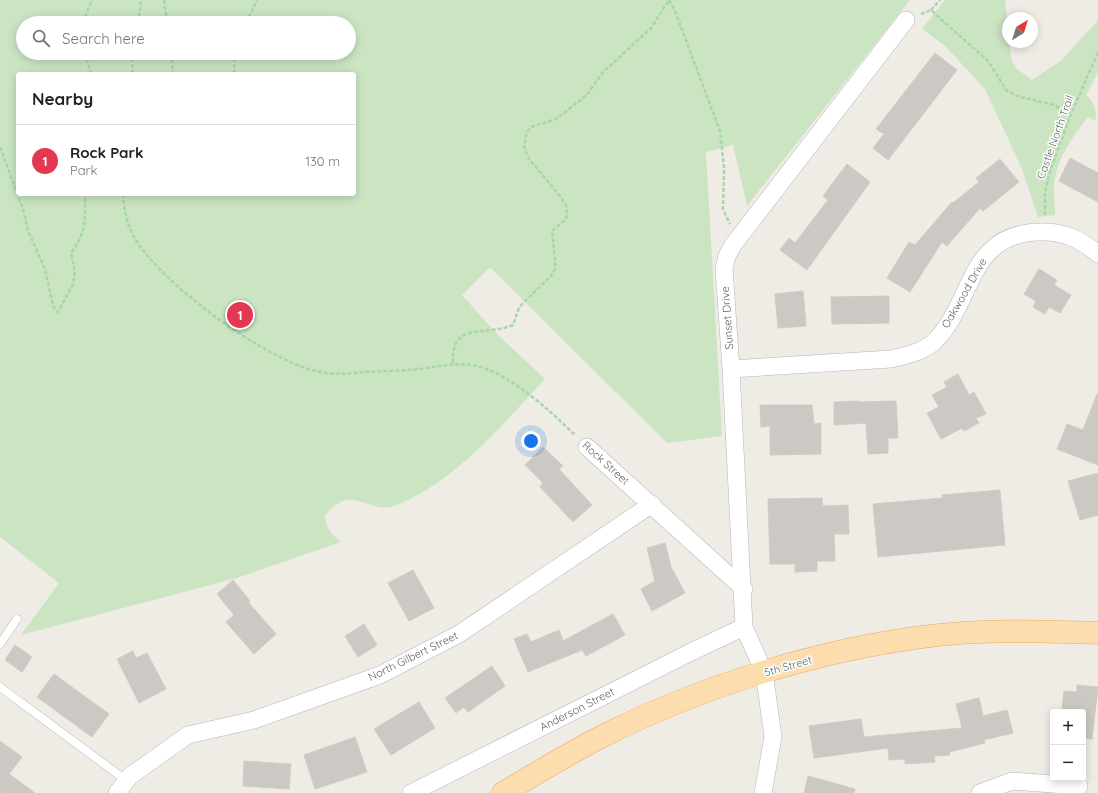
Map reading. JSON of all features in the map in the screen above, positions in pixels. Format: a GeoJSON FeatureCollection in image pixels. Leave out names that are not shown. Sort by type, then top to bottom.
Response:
{"type":"FeatureCollection","features":[{"type":"Feature","properties":{"kind":"main road","name":"5th Street"},"geometry":{"type":"LineString","coordinates":[[503,793],[602,737],[641,718],[764,672],[839,651],[922,636],[1028,631],[1098,633]]}},
{"type":"Feature","properties":{"kind":"street","name":"Sunset Drive"},"geometry":{"type":"LineString","coordinates":[[764,672],[744,627],[744,589],[724,269],[727,256],[741,235],[906,20]]}},
{"type":"Feature","properties":{"kind":"street","name":"Oakwood Drive"},"geometry":{"type":"LineString","coordinates":[[731,369],[891,359],[910,355],[925,348],[944,330],[982,259],[990,251],[1014,235],[1029,232],[1062,233],[1078,239],[1098,254]]}},
{"type":"Feature","properties":{"kind":"street","name":"Rock Street"},"geometry":{"type":"LineString","coordinates":[[587,447],[652,504],[744,589]]}},
{"type":"Feature","properties":{"kind":"street","name":"North Gilbert Street"},"geometry":{"type":"LineString","coordinates":[[122,787],[158,755],[188,735],[254,720],[380,675],[446,641],[466,630],[652,504]]}},
{"type":"Feature","properties":{"kind":"street","name":"Anderson Street"},"geometry":{"type":"LineString","coordinates":[[411,793],[693,651],[744,627]]}},
{"type":"Feature","properties":{"kind":"street"},"geometry":{"type":"LineString","coordinates":[[763,793],[773,737],[764,672]]}},
{"type":"Feature","properties":{"kind":"street"},"geometry":{"type":"LineString","coordinates":[[980,793],[1012,781],[1079,786]]}},
{"type":"Feature","properties":{"kind":"lane"},"geometry":{"type":"LineString","coordinates":[[0,644],[17,619]]}},
{"type":"Feature","properties":{"kind":"lane"},"geometry":{"type":"LineString","coordinates":[[0,687],[122,787]]}},
{"type":"Feature","properties":{"kind":"path"},"geometry":{"type":"LineString","coordinates":[[84,16],[92,0]]}},
{"type":"Feature","properties":{"kind":"path"},"geometry":{"type":"LineString","coordinates":[[139,16],[141,0]]}},
{"type":"Feature","properties":{"kind":"path"},"geometry":{"type":"LineString","coordinates":[[164,0],[166,16]]}},
{"type":"Feature","properties":{"kind":"path"},"geometry":{"type":"LineString","coordinates":[[249,16],[257,0]]}},
{"type":"Feature","properties":{"kind":"path"},"geometry":{"type":"LineString","coordinates":[[453,363],[453,348],[462,336],[471,332],[506,328],[512,325],[519,308],[552,275],[555,269],[552,231],[566,219],[568,214],[566,205],[560,196],[529,159],[524,147],[527,132],[531,126],[556,119],[587,95],[603,72],[651,28],[669,0],[676,11],[720,131],[724,168],[723,209],[727,220],[741,235]]}},
{"type":"Feature","properties":{"kind":"path"},"geometry":{"type":"LineString","coordinates":[[906,20],[931,10],[940,0]]}},
{"type":"Feature","properties":{"kind":"path"},"geometry":{"type":"LineString","coordinates":[[931,10],[988,61],[1006,91],[1017,96],[1054,105],[1070,114]]}},
{"type":"Feature","properties":{"kind":"path","name":"Castle North Trail"},"geometry":{"type":"LineString","coordinates":[[1046,232],[1045,192],[1070,114],[1098,52]]}},
{"type":"Feature","properties":{"kind":"path"},"geometry":{"type":"LineString","coordinates":[[88,60],[91,72]]}},
{"type":"Feature","properties":{"kind":"path"},"geometry":{"type":"LineString","coordinates":[[132,72],[133,60]]}},
{"type":"Feature","properties":{"kind":"path"},"geometry":{"type":"LineString","coordinates":[[171,60],[174,72]]}},
{"type":"Feature","properties":{"kind":"path"},"geometry":{"type":"LineString","coordinates":[[234,72],[235,60]]}},
{"type":"Feature","properties":{"kind":"path"},"geometry":{"type":"LineString","coordinates":[[0,147],[16,190]]}},
{"type":"Feature","properties":{"kind":"path"},"geometry":{"type":"LineString","coordinates":[[18,196],[28,231],[46,269],[53,306],[58,312],[73,284],[75,272],[71,253],[83,234],[86,219],[85,196]]}},
{"type":"Feature","properties":{"kind":"path","name":"Rock Street"},"geometry":{"type":"LineString","coordinates":[[123,196],[127,222],[133,235],[152,260],[188,294],[258,346],[302,367],[325,373],[343,374],[419,369],[453,363],[476,366],[492,371],[540,403],[587,447]]}},
{"type":"Feature","properties":{"kind":"green space"},"geometry":{"type":"Polygon","coordinates":[[[0,0],[910,0],[747,206],[733,145],[706,152],[722,436],[667,443],[490,267],[462,295],[498,335],[545,379],[495,433],[440,481],[397,505],[377,507],[352,500],[344,501],[335,506],[325,516],[330,531],[341,542],[237,578],[21,635],[59,583],[0,537],[0,0]]]}},
{"type":"Feature","properties":{"kind":"green space"},"geometry":{"type":"Polygon","coordinates":[[[945,0],[1005,0],[1006,12],[1002,12],[1002,48],[1010,48],[1011,58],[1016,68],[1032,80],[1062,60],[1098,20],[1098,72],[1086,95],[1091,100],[1096,118],[1095,121],[1088,117],[1076,132],[1061,159],[1055,178],[1054,187],[1055,215],[1038,217],[1022,169],[985,89],[945,46],[922,29],[945,0]]]}},
{"type":"Feature","properties":{"kind":"building"},"geometry":{"type":"Polygon","coordinates":[[[935,53],[957,70],[888,160],[873,148],[884,134],[876,129],[935,53]]]}},
{"type":"Feature","properties":{"kind":"building"},"geometry":{"type":"Polygon","coordinates":[[[1070,158],[1098,173],[1098,202],[1059,181],[1070,158]]]}},
{"type":"Feature","properties":{"kind":"building"},"geometry":{"type":"Polygon","coordinates":[[[1000,159],[1019,182],[983,211],[980,208],[947,246],[942,242],[910,292],[887,278],[909,242],[915,245],[952,202],[953,203],[979,182],[976,178],[1000,159]]]}},
{"type":"Feature","properties":{"kind":"building"},"geometry":{"type":"Polygon","coordinates":[[[847,164],[870,182],[807,270],[780,250],[789,238],[795,243],[828,200],[823,196],[847,164]]]}},
{"type":"Feature","properties":{"kind":"building"},"geometry":{"type":"Polygon","coordinates":[[[1039,269],[1057,280],[1054,285],[1071,295],[1060,313],[1049,307],[1045,314],[1033,307],[1036,301],[1024,294],[1039,269]]]}},
{"type":"Feature","properties":{"kind":"building"},"geometry":{"type":"Polygon","coordinates":[[[803,291],[806,326],[778,328],[775,294],[803,291]]]}},
{"type":"Feature","properties":{"kind":"building"},"geometry":{"type":"Polygon","coordinates":[[[889,296],[889,323],[832,324],[831,297],[889,296]]]}},
{"type":"Feature","properties":{"kind":"building"},"geometry":{"type":"Polygon","coordinates":[[[958,374],[969,395],[974,392],[986,414],[976,418],[979,423],[964,431],[962,428],[941,439],[927,413],[939,407],[932,395],[947,387],[944,382],[958,374]]]}},
{"type":"Feature","properties":{"kind":"building"},"geometry":{"type":"Polygon","coordinates":[[[1097,394],[1098,465],[1057,449],[1067,424],[1083,430],[1097,394]]]}},
{"type":"Feature","properties":{"kind":"building"},"geometry":{"type":"Polygon","coordinates":[[[896,401],[898,438],[888,438],[888,453],[868,454],[866,423],[834,425],[834,402],[896,401]]]}},
{"type":"Feature","properties":{"kind":"building"},"geometry":{"type":"Polygon","coordinates":[[[760,405],[812,405],[814,424],[821,423],[821,454],[770,455],[770,426],[761,427],[760,405]]]}},
{"type":"Feature","properties":{"kind":"building"},"geometry":{"type":"Polygon","coordinates":[[[543,447],[563,466],[559,469],[592,505],[573,522],[540,487],[543,483],[525,465],[543,447]]]}},
{"type":"Feature","properties":{"kind":"building"},"geometry":{"type":"Polygon","coordinates":[[[1098,473],[1098,515],[1080,520],[1068,481],[1098,473]]]}},
{"type":"Feature","properties":{"kind":"building"},"geometry":{"type":"Polygon","coordinates":[[[1000,490],[1005,545],[878,557],[873,504],[943,498],[942,495],[1000,490]]]}},
{"type":"Feature","properties":{"kind":"building"},"geometry":{"type":"Polygon","coordinates":[[[822,498],[823,506],[848,505],[849,534],[834,534],[835,561],[817,561],[817,571],[795,572],[795,564],[770,564],[768,499],[822,498]]]}},
{"type":"Feature","properties":{"kind":"building"},"geometry":{"type":"Polygon","coordinates":[[[665,543],[671,567],[685,593],[652,611],[641,589],[655,581],[647,548],[665,543]]]}},
{"type":"Feature","properties":{"kind":"building"},"geometry":{"type":"Polygon","coordinates":[[[413,570],[434,608],[409,621],[388,583],[413,570]]]}},
{"type":"Feature","properties":{"kind":"building"},"geometry":{"type":"Polygon","coordinates":[[[233,580],[250,601],[248,602],[276,634],[254,654],[226,622],[234,615],[217,594],[233,580]]]}},
{"type":"Feature","properties":{"kind":"building"},"geometry":{"type":"Polygon","coordinates":[[[613,614],[625,635],[586,656],[582,650],[528,672],[514,639],[527,634],[531,642],[559,630],[563,641],[613,614]]]}},
{"type":"Feature","properties":{"kind":"building"},"geometry":{"type":"Polygon","coordinates":[[[364,624],[377,645],[358,657],[345,636],[364,624]]]}},
{"type":"Feature","properties":{"kind":"building"},"geometry":{"type":"Polygon","coordinates":[[[15,645],[32,657],[22,672],[5,660],[15,645]]]}},
{"type":"Feature","properties":{"kind":"building"},"geometry":{"type":"Polygon","coordinates":[[[133,651],[136,658],[147,653],[166,689],[139,703],[117,659],[133,651]]]}},
{"type":"Feature","properties":{"kind":"building"},"geometry":{"type":"Polygon","coordinates":[[[492,666],[505,686],[468,712],[464,707],[456,713],[445,698],[492,666]]]}},
{"type":"Feature","properties":{"kind":"building"},"geometry":{"type":"Polygon","coordinates":[[[54,674],[109,714],[92,737],[37,697],[54,674]]]}},
{"type":"Feature","properties":{"kind":"building"},"geometry":{"type":"Polygon","coordinates":[[[1077,685],[1098,687],[1092,739],[1086,738],[1086,709],[1062,709],[1064,691],[1077,692],[1077,685]]]}},
{"type":"Feature","properties":{"kind":"building"},"geometry":{"type":"Polygon","coordinates":[[[979,698],[983,716],[1007,710],[1013,733],[984,740],[985,743],[949,752],[950,755],[934,756],[935,762],[905,764],[905,759],[889,760],[888,748],[814,758],[809,726],[861,719],[864,737],[962,728],[956,704],[979,698]]]}},
{"type":"Feature","properties":{"kind":"building"},"geometry":{"type":"Polygon","coordinates":[[[419,702],[435,728],[391,755],[374,729],[419,702]]]}},
{"type":"Feature","properties":{"kind":"building"},"geometry":{"type":"Polygon","coordinates":[[[355,737],[367,772],[315,789],[304,755],[355,737]]]}},
{"type":"Feature","properties":{"kind":"building"},"geometry":{"type":"Polygon","coordinates":[[[0,741],[22,757],[9,774],[35,793],[0,793],[0,741]]]}},
{"type":"Feature","properties":{"kind":"building"},"geometry":{"type":"Polygon","coordinates":[[[244,761],[291,764],[289,789],[243,786],[244,761]]]}},
{"type":"Feature","properties":{"kind":"building"},"geometry":{"type":"Polygon","coordinates":[[[808,776],[855,789],[854,793],[804,793],[808,776]]]}},
{"type":"Feature","properties":{"kind":"place","name":"Rock Park"},"geometry":{"type":"Point","coordinates":[240,315]}}]}
